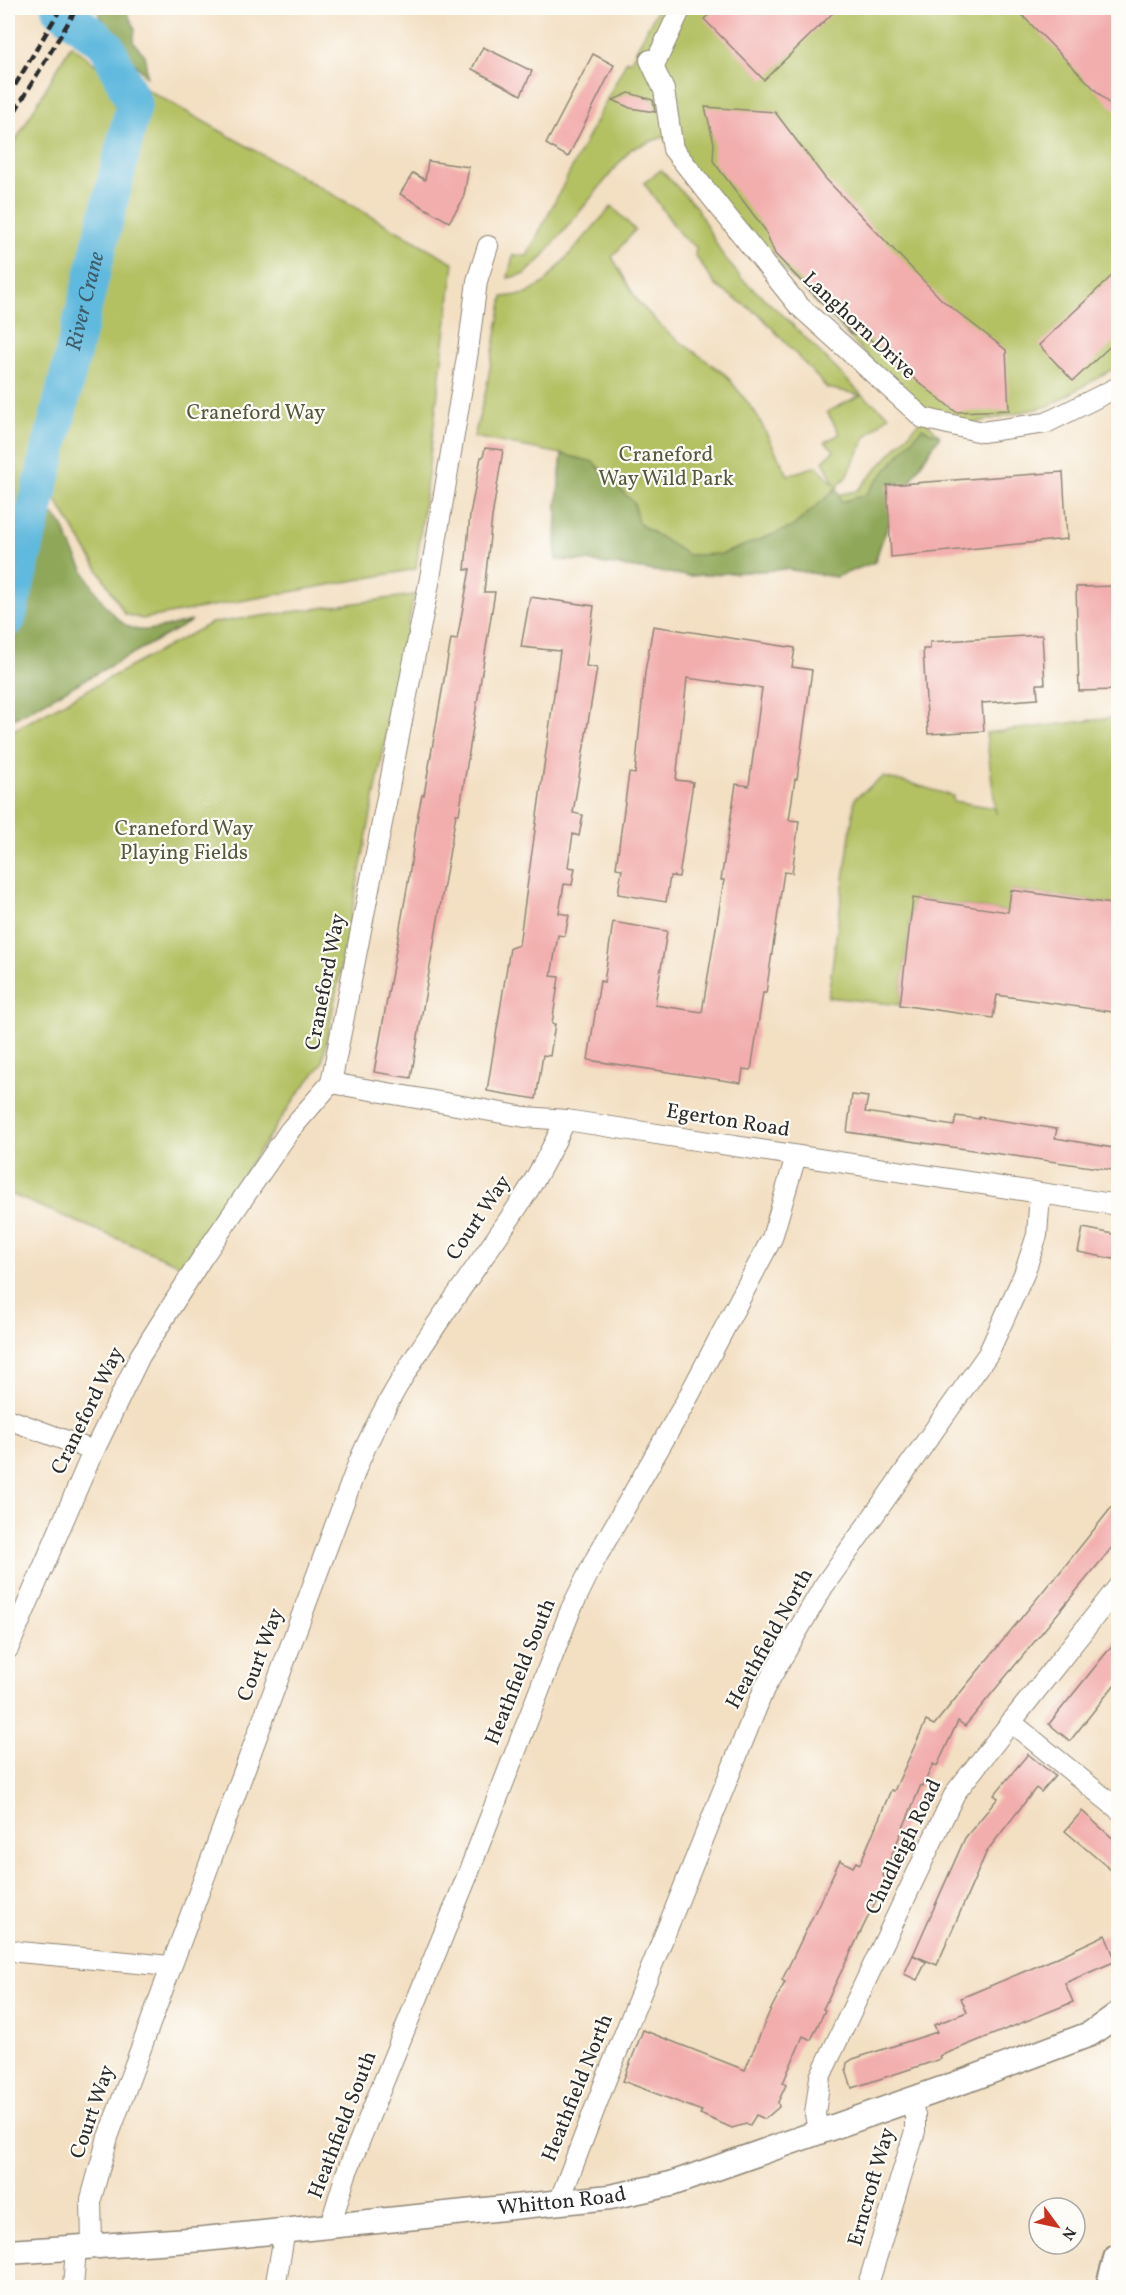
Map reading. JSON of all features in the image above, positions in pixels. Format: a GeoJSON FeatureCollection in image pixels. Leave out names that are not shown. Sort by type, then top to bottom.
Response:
{"type":"FeatureCollection","features":[{"type":"Feature","properties":{"kind":"highway"},"geometry":{"type":"LineString","coordinates":[[1110,2288],[1119,2259]]}},
{"type":"Feature","properties":{"kind":"main road","name":"Whitton Road"},"geometry":{"type":"LineString","coordinates":[[8,2252],[204,2239],[610,2197],[671,2184],[1090,2034],[1119,2014]]}},
{"type":"Feature","properties":{"kind":"main road","name":"Whitton Road"},"geometry":{"type":"LineString","coordinates":[[1090,2034],[1119,2035]]}},
{"type":"Feature","properties":{"kind":"street","name":"Langhorn Drive"},"geometry":{"type":"LineString","coordinates":[[681,8],[652,63],[664,90],[673,149],[798,305],[923,418],[982,432],[1046,423],[1119,387]]}},
{"type":"Feature","properties":{"kind":"street","name":"Craneford Way"},"geometry":{"type":"LineString","coordinates":[[8,1649],[13,1617],[140,1356],[202,1258],[290,1131],[331,1083],[423,617],[468,351],[477,281],[488,246]]}},
{"type":"Feature","properties":{"kind":"street","name":"Egerton Road"},"geometry":{"type":"LineString","coordinates":[[331,1083],[525,1117],[566,1120],[1119,1205]]}},
{"type":"Feature","properties":{"kind":"street","name":"Court Way"},"geometry":{"type":"LineString","coordinates":[[73,2288],[84,2246],[92,2192],[108,2136],[323,1555],[375,1423],[429,1335],[523,1199],[566,1120]]}},
{"type":"Feature","properties":{"kind":"street","name":"Heathfield South"},"geometry":{"type":"LineString","coordinates":[[330,2226],[346,2174],[466,1879],[571,1610],[596,1558],[685,1402],[772,1238],[796,1156]]}},
{"type":"Feature","properties":{"kind":"street","name":"Heathfield North"},"geometry":{"type":"LineString","coordinates":[[559,2202],[605,2082],[764,1689],[823,1587],[988,1354],[1024,1274],[1037,1235],[1040,1194]]}},
{"type":"Feature","properties":{"kind":"street"},"geometry":{"type":"LineString","coordinates":[[8,1419],[94,1451]]}},
{"type":"Feature","properties":{"kind":"street","name":"Chudleigh Road"},"geometry":{"type":"LineString","coordinates":[[818,2132],[814,2114],[819,2077],[955,1793],[1119,1587]]}},
{"type":"Feature","properties":{"kind":"street"},"geometry":{"type":"LineString","coordinates":[[1011,1722],[1119,1809]]}},
{"type":"Feature","properties":{"kind":"street"},"geometry":{"type":"LineString","coordinates":[[8,1949],[19,1952],[170,1966]]}},
{"type":"Feature","properties":{"kind":"street","name":"Erncroft Way"},"geometry":{"type":"LineString","coordinates":[[867,2288],[915,2131],[915,2115],[910,2100]]}},
{"type":"Feature","properties":{"kind":"street"},"geometry":{"type":"LineString","coordinates":[[275,2288],[285,2230]]}},
{"type":"Feature","properties":{"kind":"green space"},"geometry":{"type":"Polygon","coordinates":[[[97,8],[125,8],[135,29],[133,42],[145,55],[147,77],[110,37],[97,8]]]}},
{"type":"Feature","properties":{"kind":"green space"},"geometry":{"type":"Polygon","coordinates":[[[658,8],[1118,8],[1118,366],[1049,406],[956,427],[906,396],[722,205],[663,137],[631,149],[540,260],[525,274],[508,278],[513,255],[527,256],[627,60],[630,62],[658,8]]]}},
{"type":"Feature","properties":{"kind":"green space"},"geometry":{"type":"Polygon","coordinates":[[[71,45],[106,73],[117,113],[8,570],[8,154],[71,45]]]}},
{"type":"Feature","properties":{"kind":"green space","name":"Craneford Way"},"geometry":{"type":"Polygon","coordinates":[[[139,85],[454,263],[416,569],[142,619],[125,614],[53,495],[142,117],[139,85]]]}},
{"type":"Feature","properties":{"kind":"green space","name":"Craneford Way Wild Park"},"geometry":{"type":"Polygon","coordinates":[[[661,170],[696,207],[722,254],[741,278],[786,318],[862,395],[889,415],[866,437],[847,476],[831,493],[836,495],[857,491],[923,418],[940,436],[902,496],[880,545],[875,562],[836,577],[786,569],[689,576],[587,561],[556,560],[557,505],[562,454],[474,437],[486,390],[503,297],[527,294],[545,282],[612,206],[635,230],[612,257],[638,302],[667,332],[726,375],[755,412],[788,475],[817,466],[835,485],[823,461],[834,450],[825,442],[840,434],[827,412],[861,395],[827,388],[760,315],[716,286],[695,255],[696,247],[682,237],[644,183],[661,170]]]}},
{"type":"Feature","properties":{"kind":"green space"},"geometry":{"type":"Polygon","coordinates":[[[922,428],[940,436],[902,496],[880,545],[875,562],[836,577],[786,569],[689,576],[587,561],[556,560],[557,505],[562,454],[593,462],[634,503],[638,523],[688,555],[722,554],[792,527],[837,488],[841,502],[865,495],[922,428]]]}},
{"type":"Feature","properties":{"kind":"green space"},"geometry":{"type":"Polygon","coordinates":[[[51,513],[62,525],[91,584],[119,620],[130,627],[141,630],[192,621],[8,722],[8,661],[51,513]]]}},
{"type":"Feature","properties":{"kind":"green space","name":"Craneford Way Playing Fields"},"geometry":{"type":"Polygon","coordinates":[[[414,595],[322,1064],[298,1094],[181,1265],[8,1193],[8,733],[211,623],[414,595]]]}},
{"type":"Feature","properties":{"kind":"green space"},"geometry":{"type":"Polygon","coordinates":[[[1118,717],[1118,905],[1011,890],[1008,912],[913,898],[900,1005],[828,997],[855,798],[883,777],[953,796],[953,801],[995,808],[996,814],[986,733],[1118,717]]]}},
{"type":"Feature","properties":{"kind":"building"},"geometry":{"type":"Polygon","coordinates":[[[716,8],[838,8],[764,80],[704,19],[716,8]]]}},
{"type":"Feature","properties":{"kind":"building"},"geometry":{"type":"Polygon","coordinates":[[[1015,8],[1119,8],[1119,114],[1015,8]]]}},
{"type":"Feature","properties":{"kind":"building"},"geometry":{"type":"Polygon","coordinates":[[[483,47],[532,71],[521,95],[472,69],[483,47]]]}},
{"type":"Feature","properties":{"kind":"building"},"geometry":{"type":"Polygon","coordinates":[[[593,54],[614,65],[568,157],[546,144],[593,54]]]}},
{"type":"Feature","properties":{"kind":"building"},"geometry":{"type":"Polygon","coordinates":[[[629,93],[653,100],[655,112],[630,108],[613,100],[629,93]]]}},
{"type":"Feature","properties":{"kind":"building"},"geometry":{"type":"Polygon","coordinates":[[[705,107],[775,112],[825,178],[942,300],[1006,350],[1009,410],[956,412],[886,356],[869,338],[851,333],[775,254],[765,230],[713,161],[714,143],[705,107]]]}},
{"type":"Feature","properties":{"kind":"building"},"geometry":{"type":"Polygon","coordinates":[[[428,161],[469,167],[463,200],[449,222],[400,194],[413,173],[425,180],[428,161]]]}},
{"type":"Feature","properties":{"kind":"building"},"geometry":{"type":"Polygon","coordinates":[[[1119,269],[1119,338],[1073,381],[1039,345],[1119,269]]]}},
{"type":"Feature","properties":{"kind":"building"},"geometry":{"type":"Polygon","coordinates":[[[485,448],[503,450],[492,517],[484,592],[495,592],[459,814],[456,814],[411,1078],[374,1072],[418,814],[422,795],[424,795],[451,639],[457,640],[470,569],[465,570],[470,514],[481,457],[483,457],[485,448]]]}},
{"type":"Feature","properties":{"kind":"building"},"geometry":{"type":"Polygon","coordinates":[[[1063,472],[1067,539],[891,557],[887,485],[1063,472]]]}},
{"type":"Feature","properties":{"kind":"building"},"geometry":{"type":"Polygon","coordinates":[[[1119,586],[1119,690],[1079,691],[1076,587],[1119,586]]]}},
{"type":"Feature","properties":{"kind":"building"},"geometry":{"type":"Polygon","coordinates":[[[530,597],[594,606],[586,666],[597,668],[573,813],[583,815],[579,836],[573,834],[568,867],[575,868],[572,885],[564,884],[559,913],[569,915],[565,936],[558,935],[551,976],[559,977],[552,1024],[555,1024],[550,1056],[543,1055],[536,1099],[487,1091],[510,948],[519,945],[560,651],[521,647],[530,597]]]}},
{"type":"Feature","properties":{"kind":"building"},"geometry":{"type":"Polygon","coordinates":[[[653,626],[795,648],[792,667],[812,670],[789,820],[799,821],[792,873],[784,872],[766,993],[763,993],[751,1070],[743,1069],[741,1083],[588,1060],[600,981],[604,982],[613,922],[667,931],[655,1005],[702,1012],[724,880],[721,880],[736,784],[749,786],[762,688],[687,678],[676,780],[693,782],[679,877],[670,876],[666,902],[618,894],[622,869],[616,868],[629,773],[635,774],[645,672],[653,626]]]}},
{"type":"Feature","properties":{"kind":"building"},"geometry":{"type":"Polygon","coordinates":[[[1042,635],[1045,684],[1037,684],[1038,699],[982,703],[984,731],[928,734],[923,649],[930,649],[930,642],[1042,635]]]}},
{"type":"Feature","properties":{"kind":"building"},"geometry":{"type":"Polygon","coordinates":[[[1011,890],[1119,905],[1119,1013],[997,995],[993,1018],[900,1005],[913,898],[1008,912],[1011,890]]]}},
{"type":"Feature","properties":{"kind":"building"},"geometry":{"type":"Polygon","coordinates":[[[852,1095],[868,1097],[865,1112],[954,1126],[956,1116],[979,1119],[979,1117],[1057,1129],[1055,1138],[1119,1149],[1119,1171],[847,1132],[852,1095]]]}},
{"type":"Feature","properties":{"kind":"building"},"geometry":{"type":"Polygon","coordinates":[[[1083,1228],[1119,1235],[1114,1259],[1078,1252],[1083,1228]]]}},
{"type":"Feature","properties":{"kind":"building"},"geometry":{"type":"Polygon","coordinates":[[[1119,1498],[1119,1539],[965,1726],[958,1721],[937,1766],[933,1764],[923,1786],[921,1785],[883,1876],[887,1878],[823,2009],[825,2010],[811,2040],[803,2036],[783,2083],[786,2085],[778,2102],[779,2107],[765,2119],[756,2115],[750,2125],[732,2128],[700,2114],[702,2111],[623,2081],[643,2030],[745,2070],[785,1982],[782,1980],[840,1860],[853,1867],[856,1862],[860,1864],[891,1790],[894,1791],[926,1721],[934,1725],[1119,1498]]]}},
{"type":"Feature","properties":{"kind":"building"},"geometry":{"type":"Polygon","coordinates":[[[1119,1637],[1119,1679],[1070,1741],[1049,1724],[1119,1637]]]}},
{"type":"Feature","properties":{"kind":"building"},"geometry":{"type":"Polygon","coordinates":[[[1028,1754],[1055,1776],[1041,1792],[1036,1788],[987,1851],[937,1965],[913,1955],[965,1838],[998,1798],[994,1795],[1028,1754]]]}},
{"type":"Feature","properties":{"kind":"building"},"geometry":{"type":"Polygon","coordinates":[[[1082,1811],[1117,1842],[1119,1841],[1119,1877],[1065,1831],[1082,1811]]]}},
{"type":"Feature","properties":{"kind":"building"},"geometry":{"type":"Polygon","coordinates":[[[1105,1935],[1116,1961],[1065,1983],[1073,2002],[940,2056],[941,2059],[852,2088],[846,2069],[847,2063],[853,2059],[937,2032],[934,2025],[967,2012],[961,1998],[1105,1935]]]}},
{"type":"Feature","properties":{"kind":"building"},"geometry":{"type":"Polygon","coordinates":[[[913,1955],[926,1962],[917,1980],[904,1974],[913,1955]]]}},
{"type":"Feature","properties":{"kind":"waterway","name":"River Crane"},"geometry":{"type":"LineString","coordinates":[[8,619],[134,104],[107,46],[59,8]]}},
{"type":"Feature","properties":{"kind":"railway"},"geometry":{"type":"LineString","coordinates":[[8,97],[61,8]]}},
{"type":"Feature","properties":{"kind":"railway"},"geometry":{"type":"LineString","coordinates":[[8,123],[77,8]]}}]}
